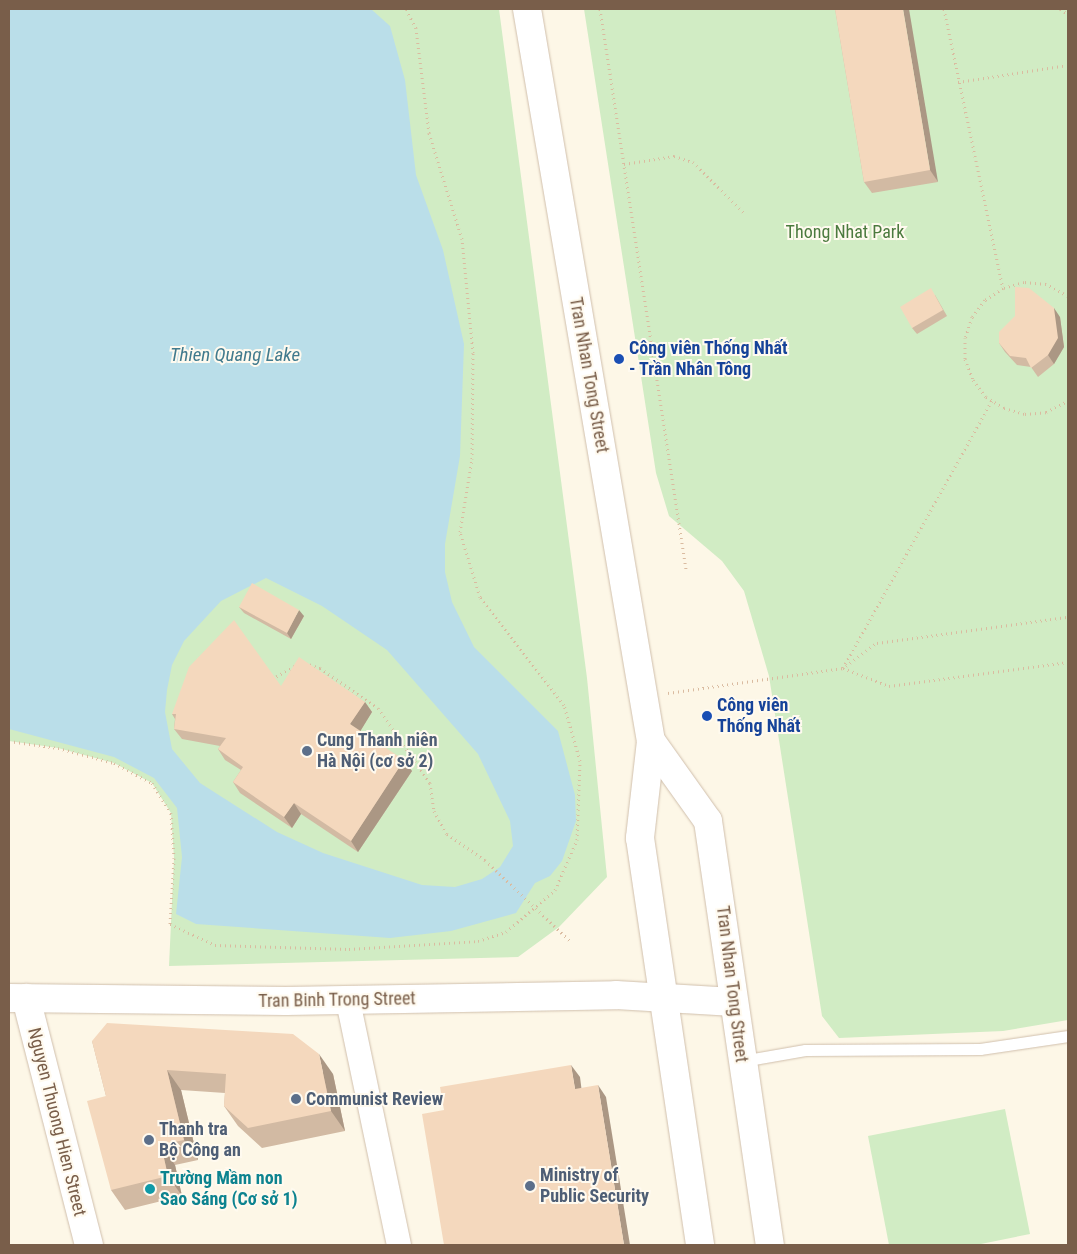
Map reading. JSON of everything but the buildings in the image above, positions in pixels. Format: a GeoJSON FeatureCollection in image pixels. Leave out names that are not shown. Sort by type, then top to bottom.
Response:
{"type":"FeatureCollection","features":[{"type":"Feature","properties":{"kind":"street","name":"Tran Nhan Tong Street"},"geometry":{"type":"LineString","coordinates":[[527,9],[651,741],[640,838],[700,1245]]}},
{"type":"Feature","properties":{"kind":"street","name":"Tran Nhan Tong Street"},"geometry":{"type":"LineString","coordinates":[[651,741],[708,821],[770,1245]]}},
{"type":"Feature","properties":{"kind":"street","name":"Tran Binh Trong Street"},"geometry":{"type":"LineString","coordinates":[[17,998],[348,1001],[616,995],[734,1002]]}},
{"type":"Feature","properties":{"kind":"street","name":"Nguyen Thuong Hien Street"},"geometry":{"type":"LineString","coordinates":[[17,998],[89,1245]]}},
{"type":"Feature","properties":{"kind":"street"},"geometry":{"type":"LineString","coordinates":[[348,1001],[399,1245]]}},
{"type":"Feature","properties":{"kind":"lane"},"geometry":{"type":"LineString","coordinates":[[742,1061],[805,1050],[980,1049],[1068,1036]]}},
{"type":"Feature","properties":{"kind":"path"},"geometry":{"type":"LineString","coordinates":[[9,741],[58,748],[114,763],[152,783],[170,813],[174,858],[170,924],[215,945],[350,950],[442,947],[506,932],[555,890],[577,840],[580,761],[564,705],[480,597],[460,532],[472,459],[473,372],[463,248],[429,133],[416,28],[406,9]]}},
{"type":"Feature","properties":{"kind":"path"},"geometry":{"type":"LineString","coordinates":[[600,9],[686,569]]}},
{"type":"Feature","properties":{"kind":"path"},"geometry":{"type":"LineString","coordinates":[[944,9],[1003,288]]}},
{"type":"Feature","properties":{"kind":"path"},"geometry":{"type":"LineString","coordinates":[[1060,9],[1068,14]]}},
{"type":"Feature","properties":{"kind":"path"},"geometry":{"type":"LineString","coordinates":[[958,82],[1068,65]]}},
{"type":"Feature","properties":{"kind":"path"},"geometry":{"type":"LineString","coordinates":[[624,164],[674,156],[693,162],[744,213]]}},
{"type":"Feature","properties":{"kind":"path"},"geometry":{"type":"LineString","coordinates":[[1068,296],[1046,284],[1024,282],[1003,288],[976,311],[965,338],[965,359],[973,380],[992,400],[1025,414],[1046,412],[1068,401]]}},
{"type":"Feature","properties":{"kind":"path"},"geometry":{"type":"LineString","coordinates":[[843,668],[992,400]]}},
{"type":"Feature","properties":{"kind":"path"},"geometry":{"type":"LineString","coordinates":[[843,668],[877,643],[1068,617]]}},
{"type":"Feature","properties":{"kind":"path"},"geometry":{"type":"LineString","coordinates":[[644,698],[768,676],[843,668],[889,686],[1068,662]]}},
{"type":"Feature","properties":{"kind":"path"},"geometry":{"type":"LineString","coordinates":[[269,682],[292,664],[308,663],[378,708],[430,784],[434,811],[447,834],[485,860],[538,906],[570,941]]}},
{"type":"Feature","properties":{"kind":"green space","name":"Thien Quang Lake"},"geometry":{"type":"Polygon","coordinates":[[[9,9],[499,9],[587,678],[607,877],[559,927],[518,957],[169,966],[174,858],[171,813],[152,783],[114,763],[58,748],[9,741],[9,9]]]}},
{"type":"Feature","properties":{"kind":"green space","name":"Thong Nhat Park"},"geometry":{"type":"Polygon","coordinates":[[[584,9],[1068,9],[1068,1020],[1003,1031],[839,1038],[822,1016],[769,676],[744,591],[722,561],[669,516],[656,473],[584,9]]]}},
{"type":"Feature","properties":{"kind":"green space"},"geometry":{"type":"Polygon","coordinates":[[[1005,1109],[1030,1234],[976,1245],[889,1245],[868,1136],[1005,1109]]]}},
{"type":"Feature","properties":{"kind":"water","name":"Thien Quang Lake"},"geometry":{"type":"Polygon","coordinates":[[[9,9],[371,9],[390,26],[405,80],[416,175],[443,250],[464,344],[460,456],[445,544],[445,572],[452,602],[474,647],[558,731],[575,795],[576,821],[562,861],[550,876],[535,883],[516,913],[451,931],[390,938],[196,924],[176,914],[182,857],[177,808],[154,778],[114,757],[9,729],[9,9]],[[266,578],[221,601],[184,641],[172,665],[165,712],[172,749],[200,783],[277,832],[323,853],[422,885],[455,887],[482,879],[500,867],[513,846],[510,821],[478,754],[387,650],[322,606],[266,578]]]}},
{"type":"Feature","properties":{"kind":"place","name":"Công viên Thống Nhất - Trần Nhân Tông"},"geometry":{"type":"Point","coordinates":[619,359]}},
{"type":"Feature","properties":{"kind":"place","name":"Công viên Thống Nhất"},"geometry":{"type":"Point","coordinates":[707,716]}},
{"type":"Feature","properties":{"kind":"place","name":"Cung Thanh niên Hà Nội (cơ sở 2)"},"geometry":{"type":"Point","coordinates":[307,751]}},
{"type":"Feature","properties":{"kind":"place","name":"Communist Review"},"geometry":{"type":"Point","coordinates":[296,1099]}},
{"type":"Feature","properties":{"kind":"place","name":"Thanh tra Bộ Công an"},"geometry":{"type":"Point","coordinates":[149,1140]}},
{"type":"Feature","properties":{"kind":"place","name":"Ministry of Public Security"},"geometry":{"type":"Point","coordinates":[530,1186]}},
{"type":"Feature","properties":{"kind":"place","name":"Trường Mầm non Sao Sáng (Cơ sở 1)"},"geometry":{"type":"Point","coordinates":[150,1189]}}]}
